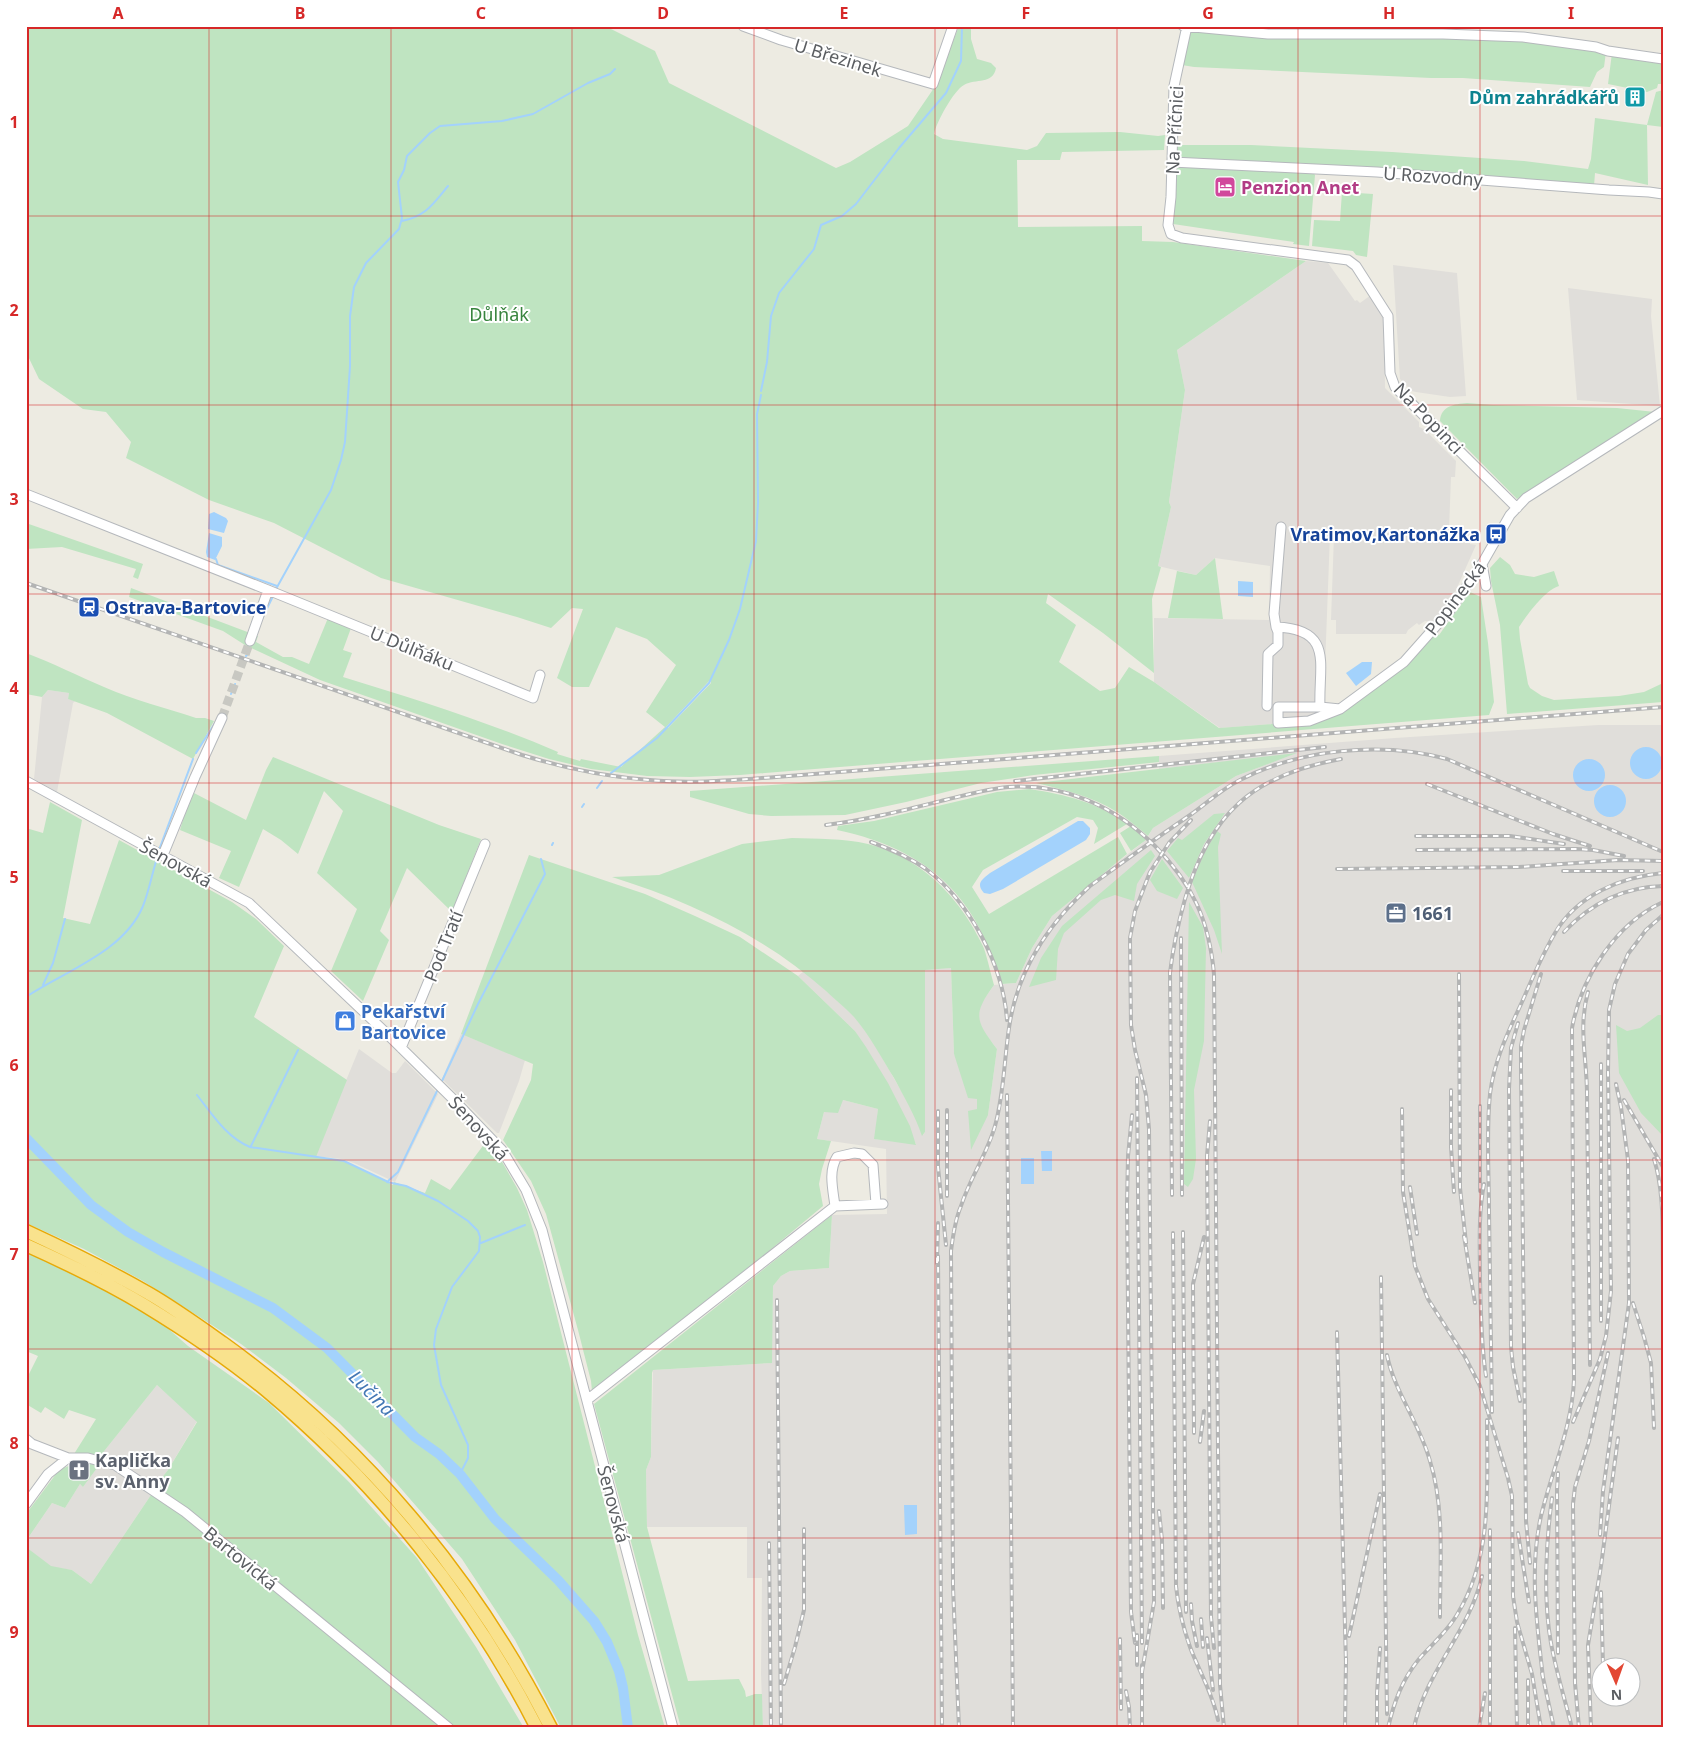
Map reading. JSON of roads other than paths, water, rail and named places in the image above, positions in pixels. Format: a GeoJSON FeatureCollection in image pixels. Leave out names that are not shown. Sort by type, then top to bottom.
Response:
{"type":"FeatureCollection","features":[{"type":"Feature","properties":{"kind":"highway"},"geometry":{"type":"LineString","coordinates":[[26,1231],[80,1256],[149,1293],[206,1331],[274,1382],[338,1438],[387,1489],[450,1564],[494,1628],[551,1728]]}},
{"type":"Feature","properties":{"kind":"highway"},"geometry":{"type":"LineString","coordinates":[[26,1245],[73,1266],[142,1304],[198,1340],[266,1391],[329,1447],[378,1498],[439,1572],[467,1610],[504,1668],[537,1728]]}},
{"type":"Feature","properties":{"kind":"street","name":"U Březinek"},"geometry":{"type":"LineString","coordinates":[[743,26],[781,40],[933,84],[953,26]]}},
{"type":"Feature","properties":{"kind":"street"},"geometry":{"type":"LineString","coordinates":[[1182,26],[1268,34],[1443,34],[1523,37],[1663,59]]}},
{"type":"Feature","properties":{"kind":"street","name":"Na Příčnici"},"geometry":{"type":"LineString","coordinates":[[1171,234],[1168,225],[1171,197],[1174,86],[1187,26]]}},
{"type":"Feature","properties":{"kind":"street","name":"U Rozvodny"},"geometry":{"type":"LineString","coordinates":[[1172,162],[1386,172],[1663,194]]}},
{"type":"Feature","properties":{"kind":"street","name":"Na Popinci"},"geometry":{"type":"LineString","coordinates":[[1171,234],[1182,238],[1348,260],[1356,266],[1388,316],[1390,373],[1395,387],[1517,508]]}},
{"type":"Feature","properties":{"kind":"street","name":"Popinecká"},"geometry":{"type":"LineString","coordinates":[[1320,707],[1278,707],[1278,723],[1309,721],[1340,709],[1404,662],[1451,610],[1482,564],[1510,515],[1526,498],[1663,411]]}},
{"type":"Feature","properties":{"kind":"street","name":"U Důlňáku"},"geometry":{"type":"LineString","coordinates":[[26,494],[533,698],[540,675]]}},
{"type":"Feature","properties":{"kind":"street"},"geometry":{"type":"LineString","coordinates":[[1267,706],[1268,654],[1278,646],[1278,632],[1274,614],[1281,527]]}},
{"type":"Feature","properties":{"kind":"street"},"geometry":{"type":"LineString","coordinates":[[1482,564],[1486,586]]}},
{"type":"Feature","properties":{"kind":"street"},"geometry":{"type":"LineString","coordinates":[[250,642],[268,590]]}},
{"type":"Feature","properties":{"kind":"street"},"geometry":{"type":"LineString","coordinates":[[1276,627],[1302,632],[1317,644],[1321,658],[1320,707],[1340,709]]}},
{"type":"Feature","properties":{"kind":"street"},"geometry":{"type":"LineString","coordinates":[[163,855],[222,718]]}},
{"type":"Feature","properties":{"kind":"street","name":"Šenovská"},"geometry":{"type":"LineString","coordinates":[[26,781],[249,903],[401,1048],[502,1150],[522,1183],[542,1230],[672,1728]]}},
{"type":"Feature","properties":{"kind":"street","name":"Pod Tratí"},"geometry":{"type":"LineString","coordinates":[[401,1048],[485,844]]}},
{"type":"Feature","properties":{"kind":"street"},"geometry":{"type":"LineString","coordinates":[[586,1400],[835,1206],[879,1204],[873,1165],[862,1154],[854,1153],[837,1157],[834,1162],[832,1178],[835,1206]]}},
{"type":"Feature","properties":{"kind":"street","name":"Bartovická"},"geometry":{"type":"LineString","coordinates":[[26,1439],[32,1444],[68,1458],[88,1458],[116,1465],[185,1512],[449,1728]]}},
{"type":"Feature","properties":{"kind":"street"},"geometry":{"type":"LineString","coordinates":[[26,1504],[48,1474],[68,1458]]}},
{"type":"Feature","properties":{"kind":"water"},"geometry":{"type":"Polygon","coordinates":[[[214,512],[228,521],[224,533],[208,529],[209,514],[214,512]]]}},
{"type":"Feature","properties":{"kind":"water"},"geometry":{"type":"Polygon","coordinates":[[[209,533],[222,537],[222,546],[215,560],[207,557],[209,533]]]}},
{"type":"Feature","properties":{"kind":"water"},"geometry":{"type":"Polygon","coordinates":[[[1238,581],[1253,582],[1253,597],[1238,596],[1238,581]]]}},
{"type":"Feature","properties":{"kind":"water"},"geometry":{"type":"Polygon","coordinates":[[[1362,662],[1372,662],[1371,674],[1356,686],[1346,673],[1362,662]]]}},
{"type":"Feature","properties":{"kind":"water"},"geometry":{"type":"Polygon","coordinates":[[[1646,747],[1657,752],[1662,763],[1657,774],[1646,779],[1635,774],[1630,763],[1635,752],[1646,747]]]}},
{"type":"Feature","properties":{"kind":"water"},"geometry":{"type":"Polygon","coordinates":[[[1589,759],[1595,760],[1600,764],[1604,769],[1604,781],[1600,786],[1595,790],[1589,791],[1583,790],[1578,786],[1574,781],[1573,775],[1574,769],[1578,764],[1583,760],[1589,759]]]}},
{"type":"Feature","properties":{"kind":"water"},"geometry":{"type":"Polygon","coordinates":[[[1610,785],[1616,786],[1621,790],[1625,795],[1625,807],[1621,812],[1616,816],[1610,817],[1604,816],[1599,812],[1595,807],[1594,801],[1595,795],[1599,790],[1604,786],[1610,785]]]}},
{"type":"Feature","properties":{"kind":"water"},"geometry":{"type":"Polygon","coordinates":[[[1078,821],[1083,821],[1090,828],[1090,834],[1086,840],[1003,889],[990,894],[984,893],[980,885],[990,873],[1078,821]]]}},
{"type":"Feature","properties":{"kind":"water"},"geometry":{"type":"Polygon","coordinates":[[[1041,1151],[1052,1151],[1052,1171],[1042,1171],[1041,1151]]]}},
{"type":"Feature","properties":{"kind":"water"},"geometry":{"type":"Polygon","coordinates":[[[1021,1158],[1034,1158],[1034,1184],[1021,1184],[1021,1158]]]}},
{"type":"Feature","properties":{"kind":"water"},"geometry":{"type":"Polygon","coordinates":[[[904,1505],[917,1505],[917,1534],[905,1535],[904,1505]]]}},
{"type":"Feature","properties":{"kind":"waterway"},"geometry":{"type":"LineString","coordinates":[[761,391],[767,362],[771,316],[779,293],[814,249],[821,225],[842,216],[856,204],[899,148],[946,93],[961,61],[962,26]]}},
{"type":"Feature","properties":{"kind":"waterway"},"geometry":{"type":"LineString","coordinates":[[276,589],[331,490],[341,460],[345,442],[350,366],[350,316],[354,287],[366,263],[399,229],[402,218],[398,182],[404,170],[407,156],[430,133],[440,126],[502,121],[533,114],[588,83],[610,74],[615,69]]}},
{"type":"Feature","properties":{"kind":"waterway"},"geometry":{"type":"LineString","coordinates":[[402,221],[423,212],[433,204],[448,186]]}},
{"type":"Feature","properties":{"kind":"waterway"},"geometry":{"type":"LineString","coordinates":[[611,773],[657,738],[709,683],[729,640],[740,609],[756,541],[758,503],[757,414],[761,395]]}},
{"type":"Feature","properties":{"kind":"waterway"},"geometry":{"type":"LineString","coordinates":[[216,559],[218,565],[277,586]]}},
{"type":"Feature","properties":{"kind":"waterway"},"geometry":{"type":"LineString","coordinates":[[262,619],[273,596]]}},
{"type":"Feature","properties":{"kind":"waterway"},"geometry":{"type":"LineString","coordinates":[[231,694],[235,684]]}},
{"type":"Feature","properties":{"kind":"waterway"},"geometry":{"type":"LineString","coordinates":[[196,753],[215,723]]}},
{"type":"Feature","properties":{"kind":"waterway"},"geometry":{"type":"LineString","coordinates":[[159,850],[193,759]]}},
{"type":"Feature","properties":{"kind":"waterway"},"geometry":{"type":"LineString","coordinates":[[597,788],[602,781]]}},
{"type":"Feature","properties":{"kind":"waterway"},"geometry":{"type":"LineString","coordinates":[[26,997],[92,959],[122,936],[134,922],[143,906],[157,858]]}},
{"type":"Feature","properties":{"kind":"waterway"},"geometry":{"type":"LineString","coordinates":[[442,1081],[478,1004],[545,874],[541,859]]}},
{"type":"Feature","properties":{"kind":"waterway"},"geometry":{"type":"LineString","coordinates":[[43,985],[53,963],[65,919]]}},
{"type":"Feature","properties":{"kind":"waterway"},"geometry":{"type":"LineString","coordinates":[[251,1146],[298,1050]]}},
{"type":"Feature","properties":{"kind":"waterway"},"geometry":{"type":"LineString","coordinates":[[437,1091],[398,1172],[387,1182],[406,1186],[438,1201],[468,1221],[478,1231],[480,1237],[479,1251],[452,1287],[436,1329],[434,1345],[441,1385],[468,1445],[468,1458],[460,1474]]}},
{"type":"Feature","properties":{"kind":"waterway"},"geometry":{"type":"LineString","coordinates":[[197,1095],[227,1132],[250,1147],[344,1161],[386,1181]]}},
{"type":"Feature","properties":{"kind":"waterway","name":"Lučina"},"geometry":{"type":"LineString","coordinates":[[26,1138],[91,1205],[128,1232],[273,1308],[327,1348],[415,1437],[439,1454],[460,1474],[495,1519],[558,1580],[594,1621],[607,1642],[619,1671],[628,1728]]}},
{"type":"Feature","properties":{"kind":"waterway"},"geometry":{"type":"LineString","coordinates":[[481,1243],[525,1225]]}},
{"type":"Feature","properties":{"kind":"tunnel"},"geometry":{"type":"LineString","coordinates":[[222,718],[250,641]]}},
{"type":"Feature","properties":{"kind":"railway"},"geometry":{"type":"LineString","coordinates":[[26,583],[522,755],[585,771],[617,777],[650,780],[697,782],[744,779],[1663,707]]}},
{"type":"Feature","properties":{"kind":"railway"},"geometry":{"type":"LineString","coordinates":[[1015,781],[1325,747]]}},
{"type":"Feature","properties":{"kind":"railway"},"geometry":{"type":"LineString","coordinates":[[959,1728],[953,1587],[951,1251],[954,1228],[959,1211],[995,1126],[1002,1090],[1009,1028],[1019,987],[1037,950],[1061,916],[1090,886],[1221,791],[1263,769],[1315,755],[1342,751],[1396,750],[1422,753],[1447,759],[1663,852]]}},
{"type":"Feature","properties":{"kind":"railway"},"geometry":{"type":"LineString","coordinates":[[1172,1195],[1170,973],[1180,917],[1195,869],[1222,821],[1239,803],[1260,788],[1283,776],[1310,766],[1341,759]]}},
{"type":"Feature","properties":{"kind":"railway"},"geometry":{"type":"LineString","coordinates":[[1427,784],[1553,834],[1590,846]]}},
{"type":"Feature","properties":{"kind":"railway"},"geometry":{"type":"LineString","coordinates":[[826,825],[886,814],[992,789],[1008,787],[1049,789],[1088,800],[1106,809],[1140,832],[1180,875],[1197,904],[1208,937],[1214,974],[1220,1685],[1224,1728]]}},
{"type":"Feature","properties":{"kind":"railway"},"geometry":{"type":"LineString","coordinates":[[1142,1672],[1154,1602],[1149,1129],[1146,1095],[1131,1025],[1130,938],[1135,911],[1150,872],[1169,843],[1191,820]]}},
{"type":"Feature","properties":{"kind":"railway"},"geometry":{"type":"LineString","coordinates":[[1416,836],[1510,836],[1564,844]]}},
{"type":"Feature","properties":{"kind":"railway"},"geometry":{"type":"LineString","coordinates":[[871,842],[920,865],[942,883],[957,899],[982,936],[991,957],[999,978],[1007,1020]]}},
{"type":"Feature","properties":{"kind":"railway"},"geometry":{"type":"LineString","coordinates":[[1417,850],[1577,849],[1624,856]]}},
{"type":"Feature","properties":{"kind":"railway"},"geometry":{"type":"LineString","coordinates":[[1337,869],[1519,867],[1618,860],[1663,861]]}},
{"type":"Feature","properties":{"kind":"railway"},"geometry":{"type":"LineString","coordinates":[[1563,871],[1643,871]]}},
{"type":"Feature","properties":{"kind":"railway"},"geometry":{"type":"LineString","coordinates":[[1492,1412],[1488,1123],[1490,1094],[1498,1058],[1541,958],[1564,920],[1575,908],[1601,890],[1632,879],[1663,873]]}},
{"type":"Feature","properties":{"kind":"railway"},"geometry":{"type":"LineString","coordinates":[[1564,932],[1596,905],[1635,890],[1663,886]]}},
{"type":"Feature","properties":{"kind":"railway"},"geometry":{"type":"LineString","coordinates":[[1543,1678],[1535,1597],[1537,1536],[1545,1499],[1566,1432],[1574,1380],[1572,1028],[1583,990],[1592,972],[1615,938],[1630,924],[1663,902]]}},
{"type":"Feature","properties":{"kind":"railway"},"geometry":{"type":"LineString","coordinates":[[1573,1422],[1600,1359],[1606,1336],[1611,1291],[1609,1010],[1615,984],[1628,954],[1646,930],[1663,915]]}},
{"type":"Feature","properties":{"kind":"railway"},"geometry":{"type":"LineString","coordinates":[[1181,938],[1182,1195]]}},
{"type":"Feature","properties":{"kind":"railway"},"geometry":{"type":"LineString","coordinates":[[1459,974],[1460,1188],[1466,1243]]}},
{"type":"Feature","properties":{"kind":"railway"},"geometry":{"type":"LineString","coordinates":[[1530,1563],[1526,1521],[1521,1046],[1541,974]]}},
{"type":"Feature","properties":{"kind":"railway"},"geometry":{"type":"LineString","coordinates":[[1588,992],[1583,1030],[1587,1081],[1590,1365]]}},
{"type":"Feature","properties":{"kind":"railway"},"geometry":{"type":"LineString","coordinates":[[1518,1023],[1511,1048],[1509,1089],[1511,1347],[1520,1401]]}},
{"type":"Feature","properties":{"kind":"railway"},"geometry":{"type":"LineString","coordinates":[[1601,1064],[1601,1321]]}},
{"type":"Feature","properties":{"kind":"railway"},"geometry":{"type":"LineString","coordinates":[[1137,1078],[1142,1643]]}},
{"type":"Feature","properties":{"kind":"railway"},"geometry":{"type":"LineString","coordinates":[[1600,1535],[1603,1491],[1629,1303],[1628,1160],[1616,1084]]}},
{"type":"Feature","properties":{"kind":"railway"},"geometry":{"type":"LineString","coordinates":[[1451,1090],[1451,1147],[1454,1192]]}},
{"type":"Feature","properties":{"kind":"railway"},"geometry":{"type":"LineString","coordinates":[[1007,1095],[1013,1728]]}},
{"type":"Feature","properties":{"kind":"railway"},"geometry":{"type":"LineString","coordinates":[[1624,1100],[1663,1167]]}},
{"type":"Feature","properties":{"kind":"railway"},"geometry":{"type":"LineString","coordinates":[[1480,1106],[1480,1191]]}},
{"type":"Feature","properties":{"kind":"railway"},"geometry":{"type":"LineString","coordinates":[[1402,1109],[1403,1192],[1415,1266],[1428,1299],[1465,1357],[1480,1386],[1508,1478],[1512,1496],[1513,1596],[1517,1622],[1532,1674],[1541,1728]]}},
{"type":"Feature","properties":{"kind":"railway"},"geometry":{"type":"LineString","coordinates":[[947,1110],[947,1196]]}},
{"type":"Feature","properties":{"kind":"railway"},"geometry":{"type":"LineString","coordinates":[[938,1111],[938,1167],[946,1245]]}},
{"type":"Feature","properties":{"kind":"railway"},"geometry":{"type":"LineString","coordinates":[[1132,1115],[1128,1156],[1127,1204],[1131,1612],[1135,1643]]}},
{"type":"Feature","properties":{"kind":"railway"},"geometry":{"type":"LineString","coordinates":[[1210,1121],[1207,1156],[1211,1617],[1214,1648]]}},
{"type":"Feature","properties":{"kind":"railway"},"geometry":{"type":"LineString","coordinates":[[1654,1159],[1660,1186],[1663,1228],[1663,1271]]}},
{"type":"Feature","properties":{"kind":"railway"},"geometry":{"type":"LineString","coordinates":[[1484,1184],[1480,1220],[1480,1280],[1482,1340],[1486,1376]]}},
{"type":"Feature","properties":{"kind":"railway"},"geometry":{"type":"LineString","coordinates":[[1410,1187],[1417,1234]]}},
{"type":"Feature","properties":{"kind":"railway"},"geometry":{"type":"LineString","coordinates":[[937,1263],[938,1223]]}},
{"type":"Feature","properties":{"kind":"railway"},"geometry":{"type":"LineString","coordinates":[[1183,1232],[1186,1612]]}},
{"type":"Feature","properties":{"kind":"railway"},"geometry":{"type":"LineString","coordinates":[[1173,1233],[1176,1586],[1179,1609],[1187,1639],[1216,1710],[1218,1720]]}},
{"type":"Feature","properties":{"kind":"railway"},"geometry":{"type":"LineString","coordinates":[[1464,1236],[1475,1303]]}},
{"type":"Feature","properties":{"kind":"railway"},"geometry":{"type":"LineString","coordinates":[[1194,1433],[1193,1284],[1204,1237]]}},
{"type":"Feature","properties":{"kind":"railway"},"geometry":{"type":"LineString","coordinates":[[938,1256],[942,1728]]}},
{"type":"Feature","properties":{"kind":"railway"},"geometry":{"type":"LineString","coordinates":[[1381,1277],[1387,1714]]}},
{"type":"Feature","properties":{"kind":"railway"},"geometry":{"type":"LineString","coordinates":[[777,1300],[781,1728]]}},
{"type":"Feature","properties":{"kind":"railway"},"geometry":{"type":"LineString","coordinates":[[1633,1303],[1651,1363],[1654,1428]]}},
{"type":"Feature","properties":{"kind":"railway"},"geometry":{"type":"LineString","coordinates":[[1337,1332],[1346,1664]]}},
{"type":"Feature","properties":{"kind":"railway"},"geometry":{"type":"LineString","coordinates":[[1579,1728],[1575,1683],[1573,1504],[1575,1487],[1589,1441],[1608,1353]]}},
{"type":"Feature","properties":{"kind":"railway"},"geometry":{"type":"LineString","coordinates":[[1387,1355],[1395,1382],[1426,1447],[1435,1479],[1441,1538],[1440,1617]]}},
{"type":"Feature","properties":{"kind":"railway"},"geometry":{"type":"LineString","coordinates":[[1200,1442],[1204,1411]]}},
{"type":"Feature","properties":{"kind":"railway"},"geometry":{"type":"LineString","coordinates":[[1388,1728],[1403,1683],[1419,1659],[1454,1620],[1469,1591],[1477,1568],[1483,1544],[1486,1519],[1487,1420]]}},
{"type":"Feature","properties":{"kind":"railway"},"geometry":{"type":"LineString","coordinates":[[1591,1728],[1588,1645],[1601,1566],[1618,1438]]}},
{"type":"Feature","properties":{"kind":"railway"},"geometry":{"type":"LineString","coordinates":[[1558,1473],[1558,1653]]}},
{"type":"Feature","properties":{"kind":"railway"},"geometry":{"type":"LineString","coordinates":[[1349,1636],[1380,1494]]}},
{"type":"Feature","properties":{"kind":"railway"},"geometry":{"type":"LineString","coordinates":[[1552,1498],[1546,1570],[1548,1626],[1555,1664],[1572,1728]]}},
{"type":"Feature","properties":{"kind":"railway"},"geometry":{"type":"LineString","coordinates":[[1159,1511],[1162,1540],[1163,1608]]}},
{"type":"Feature","properties":{"kind":"railway"},"geometry":{"type":"LineString","coordinates":[[784,1684],[804,1610],[804,1529]]}},
{"type":"Feature","properties":{"kind":"railway"},"geometry":{"type":"LineString","coordinates":[[1490,1530],[1490,1728]]}},
{"type":"Feature","properties":{"kind":"railway"},"geometry":{"type":"LineString","coordinates":[[1518,1533],[1529,1602]]}},
{"type":"Feature","properties":{"kind":"railway"},"geometry":{"type":"LineString","coordinates":[[769,1543],[771,1728]]}},
{"type":"Feature","properties":{"kind":"railway"},"geometry":{"type":"LineString","coordinates":[[1414,1728],[1428,1688],[1468,1615],[1482,1576]]}},
{"type":"Feature","properties":{"kind":"railway"},"geometry":{"type":"LineString","coordinates":[[1601,1592],[1603,1656]]}},
{"type":"Feature","properties":{"kind":"railway"},"geometry":{"type":"LineString","coordinates":[[1191,1604],[1197,1646]]}},
{"type":"Feature","properties":{"kind":"railway"},"geometry":{"type":"LineString","coordinates":[[1201,1619],[1203,1647]]}},
{"type":"Feature","properties":{"kind":"railway"},"geometry":{"type":"LineString","coordinates":[[1515,1628],[1517,1728]]}},
{"type":"Feature","properties":{"kind":"railway"},"geometry":{"type":"LineString","coordinates":[[1137,1635],[1137,1665]]}},
{"type":"Feature","properties":{"kind":"railway"},"geometry":{"type":"LineString","coordinates":[[1207,1638],[1213,1690]]}},
{"type":"Feature","properties":{"kind":"railway"},"geometry":{"type":"LineString","coordinates":[[1120,1639],[1121,1709]]}},
{"type":"Feature","properties":{"kind":"railway"},"geometry":{"type":"LineString","coordinates":[[1377,1728],[1380,1648]]}},
{"type":"Feature","properties":{"kind":"railway"},"geometry":{"type":"LineString","coordinates":[[1345,1728],[1346,1658]]}},
{"type":"Feature","properties":{"kind":"railway"},"geometry":{"type":"LineString","coordinates":[[1142,1665],[1142,1728]]}},
{"type":"Feature","properties":{"kind":"railway"},"geometry":{"type":"LineString","coordinates":[[1542,1673],[1554,1728]]}},
{"type":"Feature","properties":{"kind":"railway"},"geometry":{"type":"LineString","coordinates":[[1528,1680],[1528,1728]]}},
{"type":"Feature","properties":{"kind":"railway"},"geometry":{"type":"LineString","coordinates":[[1126,1691],[1130,1728]]}},
{"type":"Feature","properties":{"kind":"railway"},"geometry":{"type":"LineString","coordinates":[[1479,1728],[1485,1693]]}},
{"type":"Feature","properties":{"kind":"place","name":"Dům zahrádkářů"},"geometry":{"type":"Point","coordinates":[1635,97]}},
{"type":"Feature","properties":{"kind":"place","name":"Penzion Anet"},"geometry":{"type":"Point","coordinates":[1225,187]}},
{"type":"Feature","properties":{"kind":"place","name":"Vratimov,Kartonážka"},"geometry":{"type":"Point","coordinates":[1496,534]}},
{"type":"Feature","properties":{"kind":"place","name":"Ostrava-Bartovice"},"geometry":{"type":"Point","coordinates":[89,607]}},
{"type":"Feature","properties":{"kind":"place","name":"1661"},"geometry":{"type":"Point","coordinates":[1396,913]}},
{"type":"Feature","properties":{"kind":"place","name":"Pekařství Bartovice"},"geometry":{"type":"Point","coordinates":[345,1021]}},
{"type":"Feature","properties":{"kind":"place","name":"Kaplička sv. Anny"},"geometry":{"type":"Point","coordinates":[79,1470]}},
{"type":"Feature","properties":{"kind":"park label","name":"Důlňák"},"geometry":{"type":"Point","coordinates":[499,314]}}]}
